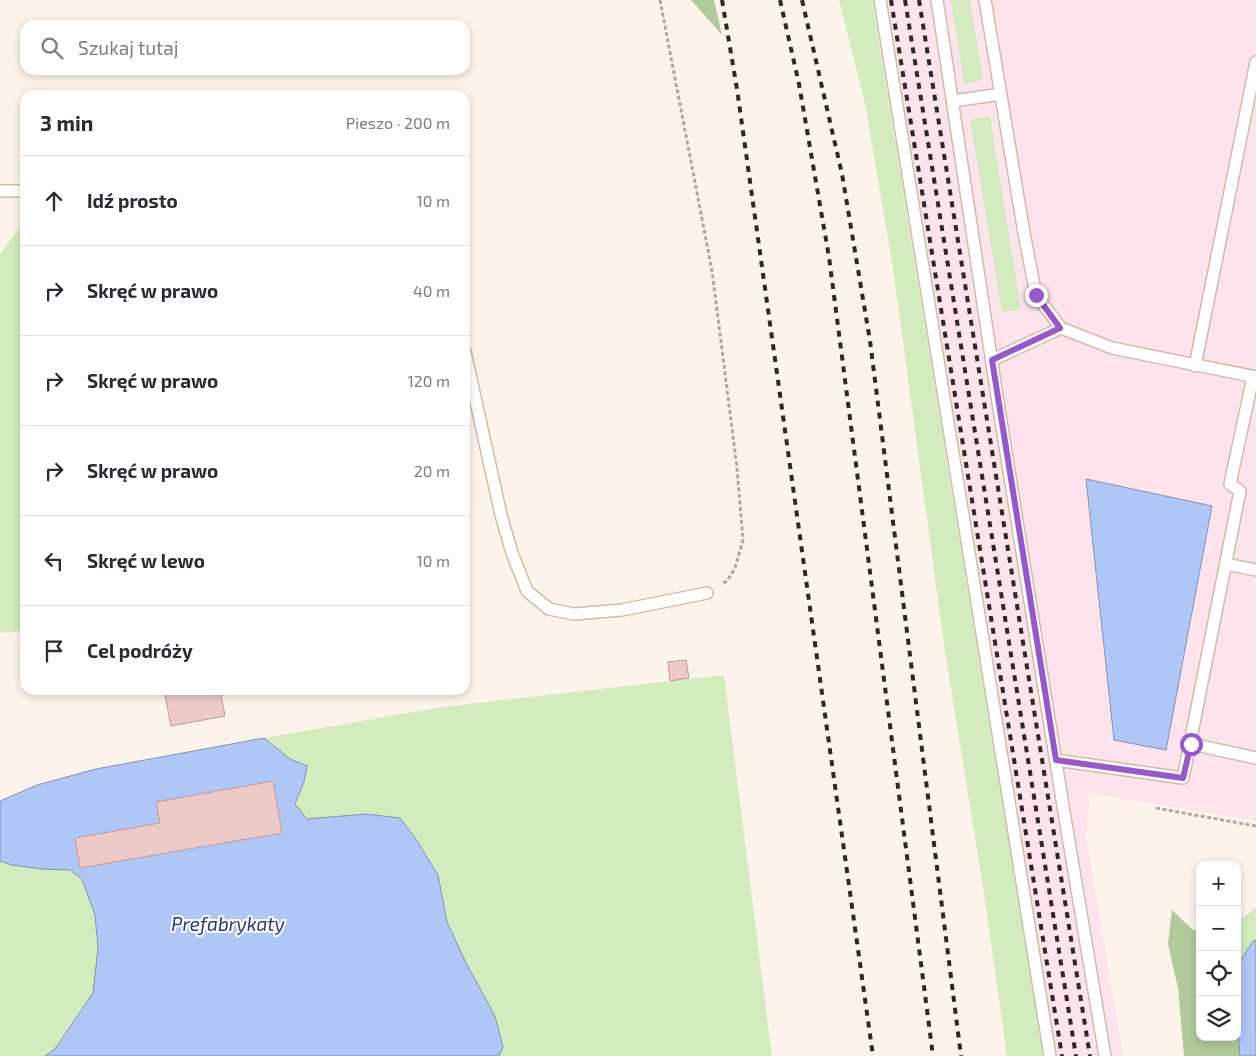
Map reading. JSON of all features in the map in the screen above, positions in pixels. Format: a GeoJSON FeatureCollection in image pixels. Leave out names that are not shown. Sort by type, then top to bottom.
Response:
{"type":"FeatureCollection","features":[{"type":"Feature","properties":{"kind":"lane"},"geometry":{"type":"LineString","coordinates":[[880,0],[1050,1056]]}},
{"type":"Feature","properties":{"kind":"lane"},"geometry":{"type":"LineString","coordinates":[[937,0],[992,360],[1105,1056]]}},
{"type":"Feature","properties":{"kind":"lane"},"geometry":{"type":"LineString","coordinates":[[985,0],[1036,295],[1060,328],[1112,348],[1255,377],[1230,484],[1240,491],[1183,778],[1056,760]]}},
{"type":"Feature","properties":{"kind":"lane"},"geometry":{"type":"LineString","coordinates":[[1196,366],[1256,62]]}},
{"type":"Feature","properties":{"kind":"lane"},"geometry":{"type":"LineString","coordinates":[[953,101],[1001,94]]}},
{"type":"Feature","properties":{"kind":"lane"},"geometry":{"type":"LineString","coordinates":[[0,192],[20,191]]}},
{"type":"Feature","properties":{"kind":"lane"},"geometry":{"type":"LineString","coordinates":[[992,360],[1060,328]]}},
{"type":"Feature","properties":{"kind":"lane"},"geometry":{"type":"LineString","coordinates":[[470,375],[501,515],[512,553],[527,591],[549,609],[574,614],[622,610],[707,593]]}},
{"type":"Feature","properties":{"kind":"lane"},"geometry":{"type":"LineString","coordinates":[[1226,564],[1256,570]]}},
{"type":"Feature","properties":{"kind":"lane"},"geometry":{"type":"LineString","coordinates":[[1191,744],[1256,758]]}},
{"type":"Feature","properties":{"kind":"path"},"geometry":{"type":"LineString","coordinates":[[660,0],[712,271],[742,522],[743,540],[735,568],[728,580],[707,593]]}},
{"type":"Feature","properties":{"kind":"path"},"geometry":{"type":"LineString","coordinates":[[1156,808],[1256,826]]}},
{"type":"Feature","properties":{"kind":"shaded area"},"geometry":{"type":"Polygon","coordinates":[[[872,0],[1256,0],[1256,821],[1090,793],[1086,835],[1123,1056],[1043,1056],[872,0]]]}},
{"type":"Feature","properties":{"kind":"green space"},"geometry":{"type":"Polygon","coordinates":[[[691,0],[714,0],[722,35],[691,0]]]}},
{"type":"Feature","properties":{"kind":"green space"},"geometry":{"type":"Polygon","coordinates":[[[839,0],[872,0],[1043,1056],[1007,1056],[983,887],[945,651],[893,268],[865,103],[839,0]]]}},
{"type":"Feature","properties":{"kind":"green space"},"geometry":{"type":"Polygon","coordinates":[[[951,0],[970,0],[983,80],[964,84],[951,0]]]}},
{"type":"Feature","properties":{"kind":"green space"},"geometry":{"type":"Polygon","coordinates":[[[990,117],[1021,310],[1002,312],[970,119],[990,117]]]}},
{"type":"Feature","properties":{"kind":"green space"},"geometry":{"type":"Polygon","coordinates":[[[20,227],[20,631],[10,633],[0,632],[0,254],[20,227]]]}},
{"type":"Feature","properties":{"kind":"green space"},"geometry":{"type":"Polygon","coordinates":[[[724,675],[772,1056],[499,1056],[503,1047],[447,922],[438,875],[366,814],[307,820],[295,804],[304,782],[307,766],[290,759],[264,738],[443,707],[724,675]]]}},
{"type":"Feature","properties":{"kind":"green space"},"geometry":{"type":"Polygon","coordinates":[[[0,861],[12,865],[41,869],[70,870],[82,879],[95,915],[98,948],[93,993],[55,1049],[45,1056],[0,1056],[0,861]]]}},
{"type":"Feature","properties":{"kind":"green space"},"geometry":{"type":"Polygon","coordinates":[[[1256,908],[1256,940],[1253,941],[1241,960],[1241,951],[1241,919],[1256,908]]]}},
{"type":"Feature","properties":{"kind":"green space"},"geometry":{"type":"Polygon","coordinates":[[[1172,910],[1193,930],[1196,930],[1196,1041],[1239,1041],[1240,1056],[1184,1056],[1178,988],[1168,944],[1172,910]]]}},
{"type":"Feature","properties":{"kind":"water"},"geometry":{"type":"Polygon","coordinates":[[[1086,479],[1212,506],[1166,750],[1114,740],[1086,479]]]}},
{"type":"Feature","properties":{"kind":"water","name":"Prefabrykaty"},"geometry":{"type":"Polygon","coordinates":[[[264,738],[290,759],[307,766],[304,782],[295,804],[307,819],[366,814],[400,818],[416,839],[438,875],[447,922],[466,963],[495,1016],[503,1047],[499,1056],[45,1056],[55,1049],[93,993],[98,948],[95,915],[82,879],[70,870],[41,869],[12,865],[0,861],[0,801],[37,785],[96,769],[264,738]]]}},
{"type":"Feature","properties":{"kind":"water"},"geometry":{"type":"Polygon","coordinates":[[[1256,940],[1256,1056],[1240,1056],[1241,960],[1253,941],[1256,940]]]}},
{"type":"Feature","properties":{"kind":"building"},"geometry":{"type":"Polygon","coordinates":[[[686,660],[689,678],[670,681],[668,662],[686,660]]]}},
{"type":"Feature","properties":{"kind":"building"},"geometry":{"type":"Polygon","coordinates":[[[165,695],[221,695],[225,716],[171,726],[165,695]]]}},
{"type":"Feature","properties":{"kind":"building"},"geometry":{"type":"Polygon","coordinates":[[[273,781],[282,833],[80,868],[75,838],[160,823],[156,802],[273,781]]]}},
{"type":"Feature","properties":{"kind":"railway"},"geometry":{"type":"LineString","coordinates":[[722,0],[737,89],[873,1056]]}},
{"type":"Feature","properties":{"kind":"railway"},"geometry":{"type":"LineString","coordinates":[[780,0],[799,84],[829,257],[933,1056]]}},
{"type":"Feature","properties":{"kind":"railway"},"geometry":{"type":"LineString","coordinates":[[802,0],[842,174],[870,341],[961,1056]]}},
{"type":"Feature","properties":{"kind":"railway"},"geometry":{"type":"LineString","coordinates":[[891,0],[1062,1056]]}},
{"type":"Feature","properties":{"kind":"railway"},"geometry":{"type":"LineString","coordinates":[[905,0],[1076,1056]]}},
{"type":"Feature","properties":{"kind":"railway"},"geometry":{"type":"LineString","coordinates":[[919,0],[1090,1056]]}},
{"type":"Feature","properties":{"kind":"route"},"geometry":{"type":"LineString","coordinates":[[1036,295],[1060,328],[992,360],[1056,760],[1183,778],[1191,744]]}}]}
